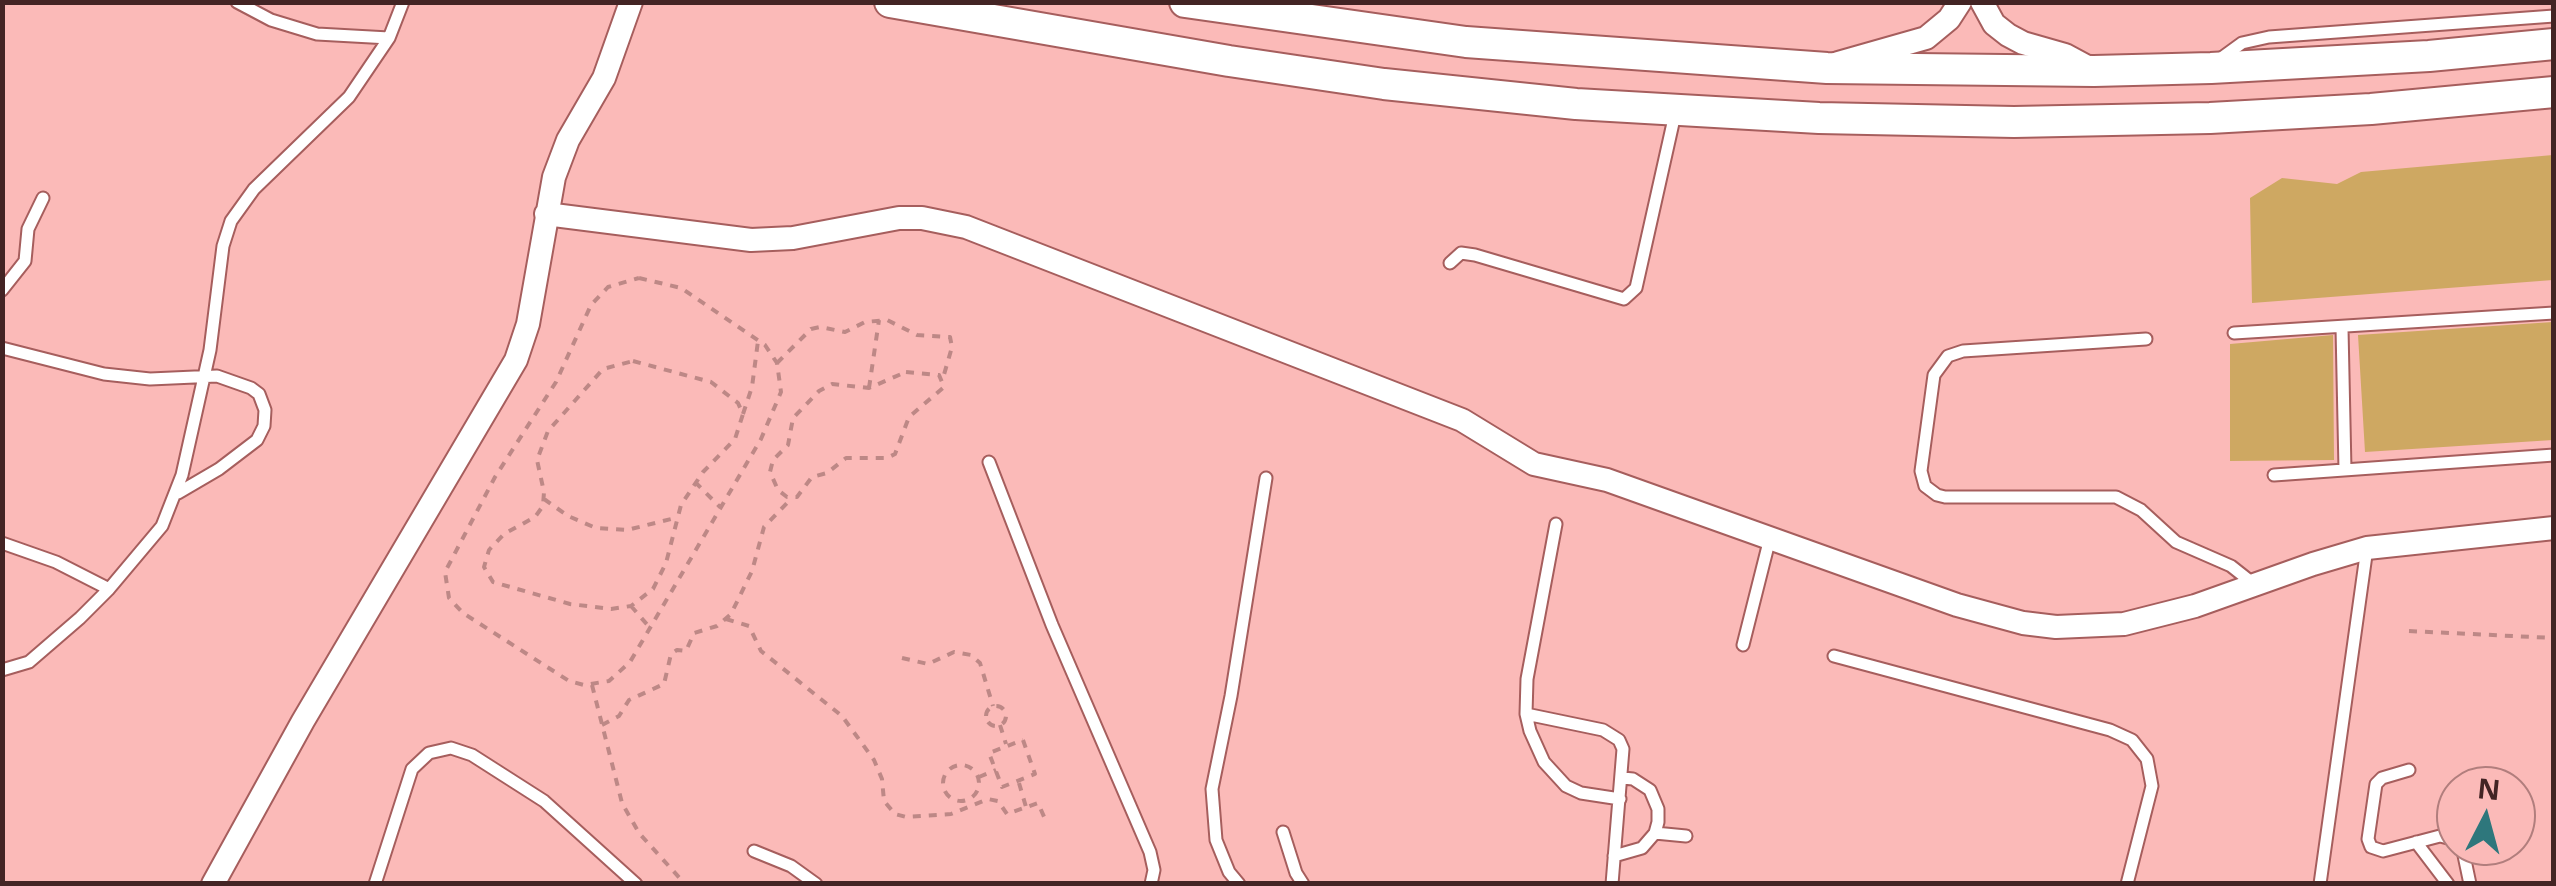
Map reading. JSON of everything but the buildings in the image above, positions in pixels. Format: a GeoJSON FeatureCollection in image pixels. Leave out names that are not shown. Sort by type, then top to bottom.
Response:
{"type":"FeatureCollection","features":[{"type":"Feature","properties":{"kind":"street"},"geometry":{"type":"LineString","coordinates":[[213,884],[303,721],[516,360],[528,324],[546,214],[560,158],[604,78],[631,2]]}},
{"type":"Feature","properties":{"kind":"street"},"geometry":{"type":"LineString","coordinates":[[890,2],[1364,81],[1557,102],[1676,110],[1917,122],[2112,121],[2323,112],[2554,92]]}},
{"type":"Feature","properties":{"kind":"street"},"geometry":{"type":"LineString","coordinates":[[1185,2],[1466,42],[1827,68],[2211,68],[2429,56],[2554,44]]}},
{"type":"Feature","properties":{"kind":"street"},"geometry":{"type":"LineString","coordinates":[[1827,68],[1926,38],[1949,19],[1960,2]]}},
{"type":"Feature","properties":{"kind":"street"},"geometry":{"type":"LineString","coordinates":[[1982,2],[1994,24],[2008,35],[2065,55],[2094,71]]}},
{"type":"Feature","properties":{"kind":"street"},"geometry":{"type":"LineString","coordinates":[[546,214],[751,240],[803,236],[898,218],[966,226],[1462,420],[1534,464],[1585,473],[1990,616],[2056,627],[2124,624],[2158,617],[2368,548],[2554,528]]}},
{"type":"Feature","properties":{"kind":"lane"},"geometry":{"type":"LineString","coordinates":[[237,2],[271,20],[317,34],[389,38]]}},
{"type":"Feature","properties":{"kind":"lane"},"geometry":{"type":"LineString","coordinates":[[2,670],[29,662],[109,590],[162,526],[178,493],[205,377],[223,246],[230,222],[254,188],[349,96],[389,38],[403,2]]}},
{"type":"Feature","properties":{"kind":"lane"},"geometry":{"type":"LineString","coordinates":[[2211,68],[2231,50],[2255,39],[2554,16]]}},
{"type":"Feature","properties":{"kind":"lane"},"geometry":{"type":"LineString","coordinates":[[1450,263],[1462,254],[1474,255],[1624,299],[1636,288],[1676,110]]}},
{"type":"Feature","properties":{"kind":"lane"},"geometry":{"type":"LineString","coordinates":[[2,290],[24,262],[28,229],[43,198]]}},
{"type":"Feature","properties":{"kind":"lane"},"geometry":{"type":"LineString","coordinates":[[2234,334],[2554,313]]}},
{"type":"Feature","properties":{"kind":"lane"},"geometry":{"type":"LineString","coordinates":[[2342,328],[2345,470]]}},
{"type":"Feature","properties":{"kind":"lane"},"geometry":{"type":"LineString","coordinates":[[2146,339],[1963,351],[1948,356],[1934,375],[1922,479],[1930,492],[1945,497],[2116,497],[2141,510],[2176,542],[2230,566],[2255,585]]}},
{"type":"Feature","properties":{"kind":"lane"},"geometry":{"type":"LineString","coordinates":[[2,348],[104,374],[230,378],[251,388],[263,402],[264,426],[257,440],[178,493]]}},
{"type":"Feature","properties":{"kind":"lane"},"geometry":{"type":"LineString","coordinates":[[2274,474],[2554,456]]}},
{"type":"Feature","properties":{"kind":"lane"},"geometry":{"type":"LineString","coordinates":[[989,462],[1052,625],[1150,852],[1154,870],[1151,884]]}},
{"type":"Feature","properties":{"kind":"lane"},"geometry":{"type":"LineString","coordinates":[[1239,884],[1229,872],[1216,840],[1212,789],[1266,478]]}},
{"type":"Feature","properties":{"kind":"lane"},"geometry":{"type":"LineString","coordinates":[[1556,524],[1526,679],[1526,714],[1536,747],[1554,775],[1581,794],[1620,799]]}},
{"type":"Feature","properties":{"kind":"lane"},"geometry":{"type":"LineString","coordinates":[[1744,646],[1770,538]]}},
{"type":"Feature","properties":{"kind":"lane"},"geometry":{"type":"LineString","coordinates":[[2,543],[56,562],[109,590]]}},
{"type":"Feature","properties":{"kind":"lane"},"geometry":{"type":"LineString","coordinates":[[2320,884],[2368,548]]}},
{"type":"Feature","properties":{"kind":"lane"},"geometry":{"type":"LineString","coordinates":[[1834,656],[2110,730],[2132,740],[2147,760],[2152,786],[2127,884]]}},
{"type":"Feature","properties":{"kind":"lane"},"geometry":{"type":"LineString","coordinates":[[1526,714],[1612,734],[1623,748],[1612,884]]}},
{"type":"Feature","properties":{"kind":"lane"},"geometry":{"type":"LineString","coordinates":[[376,884],[412,769],[429,753],[451,748],[472,755],[544,801],[636,884]]}},
{"type":"Feature","properties":{"kind":"lane"},"geometry":{"type":"LineString","coordinates":[[2409,770],[2382,778],[2376,784],[2369,844],[2379,852],[2436,837]]}},
{"type":"Feature","properties":{"kind":"lane"},"geometry":{"type":"LineString","coordinates":[[1614,856],[1642,848],[1655,833],[1658,822],[1656,799],[1642,783],[1622,778]]}},
{"type":"Feature","properties":{"kind":"lane"},"geometry":{"type":"LineString","coordinates":[[1283,832],[1303,884]]}},
{"type":"Feature","properties":{"kind":"lane"},"geometry":{"type":"LineString","coordinates":[[1655,833],[1686,836]]}},
{"type":"Feature","properties":{"kind":"lane"},"geometry":{"type":"LineString","coordinates":[[2416,842],[2448,884]]}},
{"type":"Feature","properties":{"kind":"lane"},"geometry":{"type":"LineString","coordinates":[[754,851],[791,866],[816,884]]}},
{"type":"Feature","properties":{"kind":"path"},"geometry":{"type":"LineString","coordinates":[[638,278],[681,288],[758,340],[777,363],[782,383],[780,401],[651,629],[617,676],[592,685],[568,680],[462,613],[446,588],[446,563],[556,382],[591,305],[608,287],[638,278]]}},
{"type":"Feature","properties":{"kind":"path"},"geometry":{"type":"LineString","coordinates":[[602,726],[618,716],[630,700],[664,684],[671,654],[686,651],[694,633],[726,619],[752,571],[764,527],[792,498],[802,494],[812,477],[828,473],[846,458],[888,458],[895,454],[909,417],[942,392],[952,347],[950,338],[917,335],[894,322],[879,320],[846,332],[811,329],[777,363]]}},
{"type":"Feature","properties":{"kind":"path"},"geometry":{"type":"LineString","coordinates":[[869,388],[879,320]]}},
{"type":"Feature","properties":{"kind":"path"},"geometry":{"type":"LineString","coordinates":[[743,414],[738,404],[698,377],[645,362],[603,369],[582,396],[556,419],[540,444],[536,460],[544,499],[540,512],[504,534],[489,550],[484,560],[489,578],[512,589],[611,610],[631,606],[647,596],[661,576],[675,518],[695,482],[730,448],[740,430],[754,378],[758,340]]}},
{"type":"Feature","properties":{"kind":"path"},"geometry":{"type":"LineString","coordinates":[[792,498],[778,490],[770,472],[773,460],[788,445],[793,418],[828,386],[869,388],[906,372],[943,378]]}},
{"type":"Feature","properties":{"kind":"path"},"geometry":{"type":"LineString","coordinates":[[695,482],[721,508]]}},
{"type":"Feature","properties":{"kind":"path"},"geometry":{"type":"LineString","coordinates":[[544,499],[568,516],[596,528],[627,530],[675,518]]}},
{"type":"Feature","properties":{"kind":"path"},"geometry":{"type":"LineString","coordinates":[[631,606],[651,629]]}},
{"type":"Feature","properties":{"kind":"path"},"geometry":{"type":"LineString","coordinates":[[726,619],[745,623],[761,650],[842,716],[874,760],[882,779],[884,800],[895,814],[952,814],[988,799],[998,802],[1007,814],[1038,803],[1045,819]]}},
{"type":"Feature","properties":{"kind":"path"},"geometry":{"type":"LineString","coordinates":[[2409,630],[2554,638]]}},
{"type":"Feature","properties":{"kind":"path"},"geometry":{"type":"LineString","coordinates":[[902,658],[928,664],[954,652],[972,654],[980,663],[993,706]]}},
{"type":"Feature","properties":{"kind":"path"},"geometry":{"type":"LineString","coordinates":[[592,685],[616,786],[630,819],[685,884]]}},
{"type":"Feature","properties":{"kind":"path"},"geometry":{"type":"LineString","coordinates":[[993,706],[1002,707],[1006,714],[1000,725],[1007,746]]}},
{"type":"Feature","properties":{"kind":"path"},"geometry":{"type":"LineString","coordinates":[[993,706],[987,712],[988,721],[1000,725]]}},
{"type":"Feature","properties":{"kind":"path"},"geometry":{"type":"LineString","coordinates":[[1023,740],[1036,774],[1002,786],[990,752],[1007,746],[1023,740]]}},
{"type":"Feature","properties":{"kind":"path"},"geometry":{"type":"LineString","coordinates":[[970,767],[978,777],[978,790],[970,799],[956,800],[946,793],[944,780],[951,769],[970,767]]}},
{"type":"Feature","properties":{"kind":"path"},"geometry":{"type":"LineString","coordinates":[[978,777],[996,770]]}},
{"type":"Feature","properties":{"kind":"path"},"geometry":{"type":"LineString","coordinates":[[1018,781],[1026,807]]}},
{"type":"Feature","properties":{"kind":"shaded area"},"geometry":{"type":"Polygon","coordinates":[[[2553,155],[2553,280],[2252,303],[2250,198],[2282,178],[2337,184],[2361,172],[2553,155]]]}},
{"type":"Feature","properties":{"kind":"shaded area"},"geometry":{"type":"Polygon","coordinates":[[[2553,322],[2553,440],[2365,452],[2358,335],[2553,322]]]}},
{"type":"Feature","properties":{"kind":"shaded area"},"geometry":{"type":"Polygon","coordinates":[[[2333,335],[2334,460],[2230,461],[2230,344],[2333,335]]]}}]}
